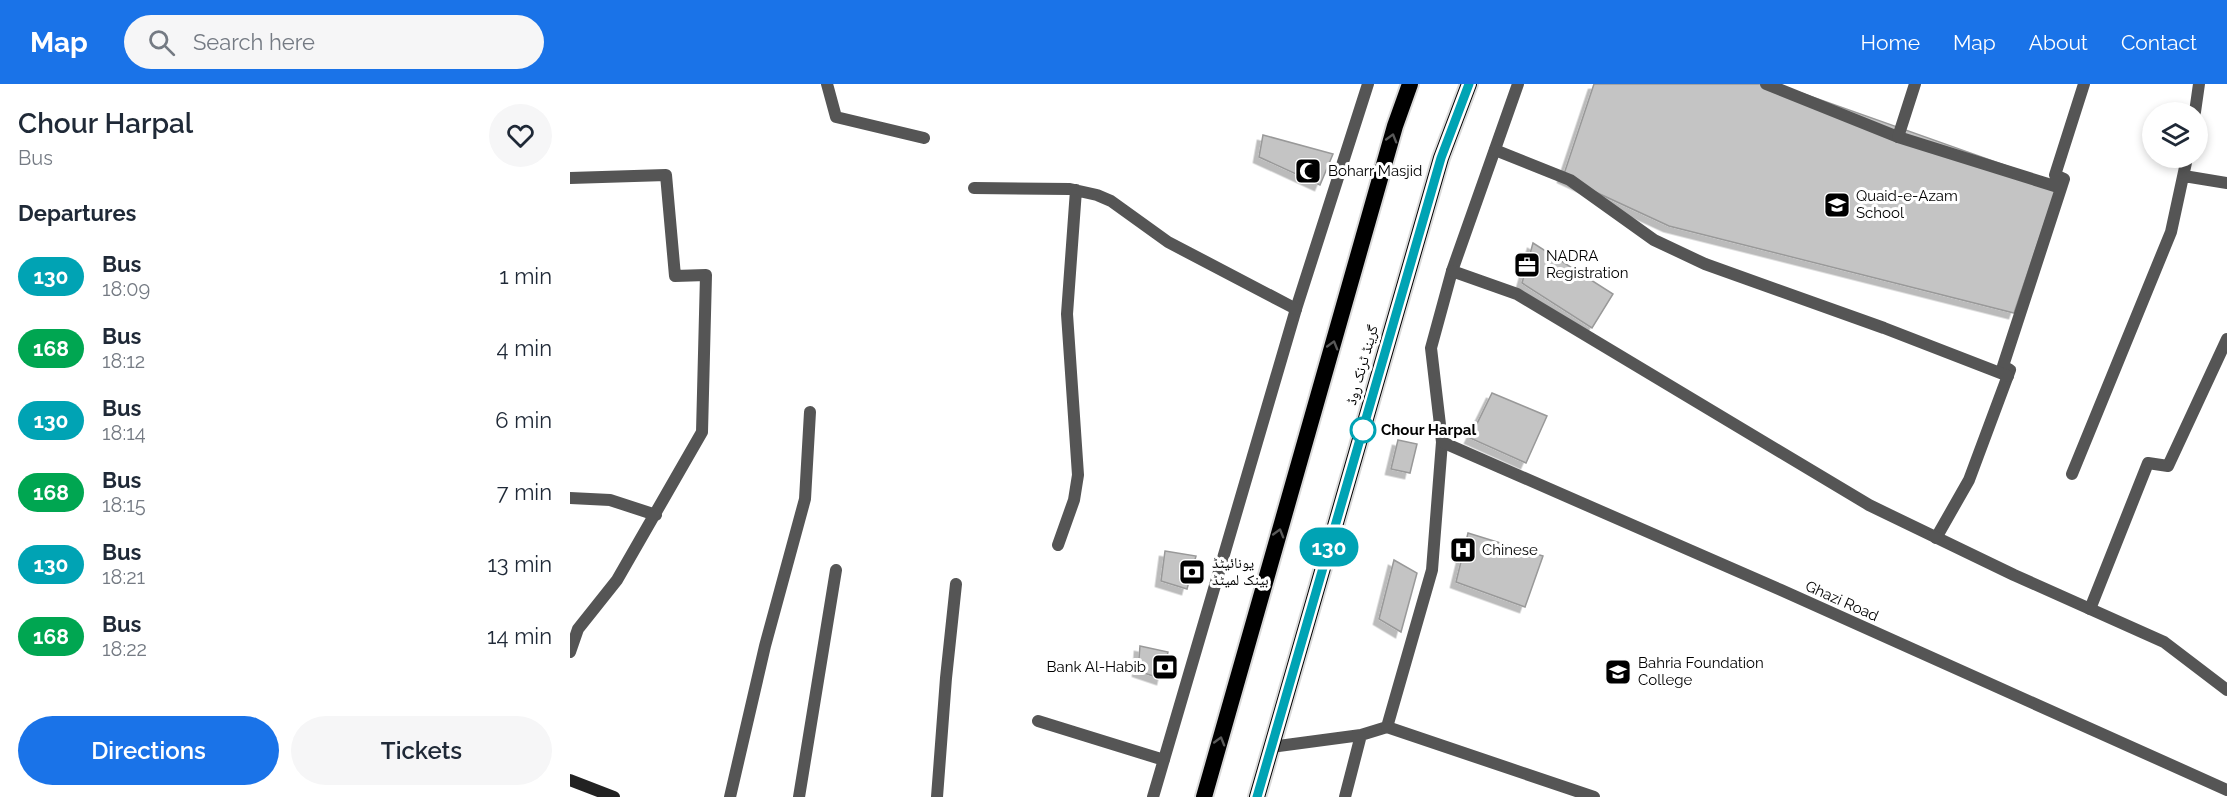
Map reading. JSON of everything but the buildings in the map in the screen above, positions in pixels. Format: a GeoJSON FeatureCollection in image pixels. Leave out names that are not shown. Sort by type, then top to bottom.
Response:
{"type":"FeatureCollection","features":[{"type":"Feature","properties":{"kind":"highway"},"geometry":{"type":"LineString","coordinates":[[1204,797],[1389,149],[1410,84]]}},
{"type":"Feature","properties":{"kind":"highway","name":"گرینڈ ٹرنک روڈ"},"geometry":{"type":"LineString","coordinates":[[1257,797],[1441,158],[1469,84]]}},
{"type":"Feature","properties":{"kind":"main road"},"geometry":{"type":"LineString","coordinates":[[570,780],[614,797]]}},
{"type":"Feature","properties":{"kind":"street"},"geometry":{"type":"LineString","coordinates":[[827,84],[836,117],[924,138]]}},
{"type":"Feature","properties":{"kind":"street"},"geometry":{"type":"LineString","coordinates":[[1153,797],[1296,309],[1368,84]]}},
{"type":"Feature","properties":{"kind":"street"},"geometry":{"type":"LineString","coordinates":[[1387,727],[1432,570],[1442,442],[1431,348],[1452,271],[1518,84]]}},
{"type":"Feature","properties":{"kind":"street"},"geometry":{"type":"LineString","coordinates":[[1766,84],[1898,137],[2061,188]]}},
{"type":"Feature","properties":{"kind":"street"},"geometry":{"type":"LineString","coordinates":[[1898,137],[1915,84]]}},
{"type":"Feature","properties":{"kind":"street"},"geometry":{"type":"LineString","coordinates":[[1936,538],[1969,480],[2010,370],[2003,366],[2064,179],[2055,175],[2084,84]]}},
{"type":"Feature","properties":{"kind":"street"},"geometry":{"type":"LineString","coordinates":[[2196,102],[2199,84]]}},
{"type":"Feature","properties":{"kind":"street"},"geometry":{"type":"LineString","coordinates":[[1495,150],[1570,180],[1654,240],[1705,264],[1884,327],[2007,376]]}},
{"type":"Feature","properties":{"kind":"street"},"geometry":{"type":"LineString","coordinates":[[2072,474],[2170,232],[2185,168]]}},
{"type":"Feature","properties":{"kind":"street"},"geometry":{"type":"LineString","coordinates":[[570,178],[666,175],[675,276],[706,275],[702,432],[617,580],[578,629],[570,652]]}},
{"type":"Feature","properties":{"kind":"street"},"geometry":{"type":"LineString","coordinates":[[2184,176],[2227,183]]}},
{"type":"Feature","properties":{"kind":"street"},"geometry":{"type":"LineString","coordinates":[[974,188],[1076,190],[1097,195],[1111,201],[1168,242],[1296,309]]}},
{"type":"Feature","properties":{"kind":"street"},"geometry":{"type":"LineString","coordinates":[[1058,545],[1074,500],[1078,475],[1067,314],[1076,190]]}},
{"type":"Feature","properties":{"kind":"street"},"geometry":{"type":"LineString","coordinates":[[1452,271],[1517,294],[1869,505],[2164,642],[2227,690]]}},
{"type":"Feature","properties":{"kind":"street"},"geometry":{"type":"LineString","coordinates":[[2090,609],[2148,463],[2168,466],[2227,339]]}},
{"type":"Feature","properties":{"kind":"street"},"geometry":{"type":"LineString","coordinates":[[730,797],[765,646],[805,499],[810,412]]}},
{"type":"Feature","properties":{"kind":"street","name":"Ghazi Road"},"geometry":{"type":"LineString","coordinates":[[1442,442],[1781,590],[2227,790]]}},
{"type":"Feature","properties":{"kind":"street"},"geometry":{"type":"LineString","coordinates":[[570,498],[610,500],[656,515]]}},
{"type":"Feature","properties":{"kind":"street"},"geometry":{"type":"LineString","coordinates":[[800,797],[836,570]]}},
{"type":"Feature","properties":{"kind":"street"},"geometry":{"type":"LineString","coordinates":[[937,797],[956,585]]}},
{"type":"Feature","properties":{"kind":"street"},"geometry":{"type":"LineString","coordinates":[[1038,721],[1164,760]]}},
{"type":"Feature","properties":{"kind":"street"},"geometry":{"type":"LineString","coordinates":[[1271,747],[1361,735],[1387,727],[1594,797]]}},
{"type":"Feature","properties":{"kind":"street"},"geometry":{"type":"LineString","coordinates":[[1345,797],[1361,735]]}},
{"type":"Feature","properties":{"kind":"bus line","name":"130"},"geometry":{"type":"LineString","coordinates":[[1257,797],[1441,158],[1469,84]]}},
{"type":"Feature","properties":{"kind":"place","name":"Boharr Masjid"},"geometry":{"type":"Point","coordinates":[1308,171]}},
{"type":"Feature","properties":{"kind":"place","name":"Quaid-e-Azam School"},"geometry":{"type":"Point","coordinates":[1837,205]}},
{"type":"Feature","properties":{"kind":"place","name":"NADRA Registration"},"geometry":{"type":"Point","coordinates":[1527,265]}},
{"type":"Feature","properties":{"kind":"place","name":"Chour Harpal"},"geometry":{"type":"Point","coordinates":[1363,430]}},
{"type":"Feature","properties":{"kind":"place","name":"Chinese"},"geometry":{"type":"Point","coordinates":[1463,550]}},
{"type":"Feature","properties":{"kind":"place","name":"یونائیٹڈ بینک لمیٹڈ"},"geometry":{"type":"Point","coordinates":[1192,572]}},
{"type":"Feature","properties":{"kind":"place","name":"Bank Al-Habib"},"geometry":{"type":"Point","coordinates":[1165,667]}},
{"type":"Feature","properties":{"kind":"place","name":"Bahria Foundation College"},"geometry":{"type":"Point","coordinates":[1618,672]}}]}
